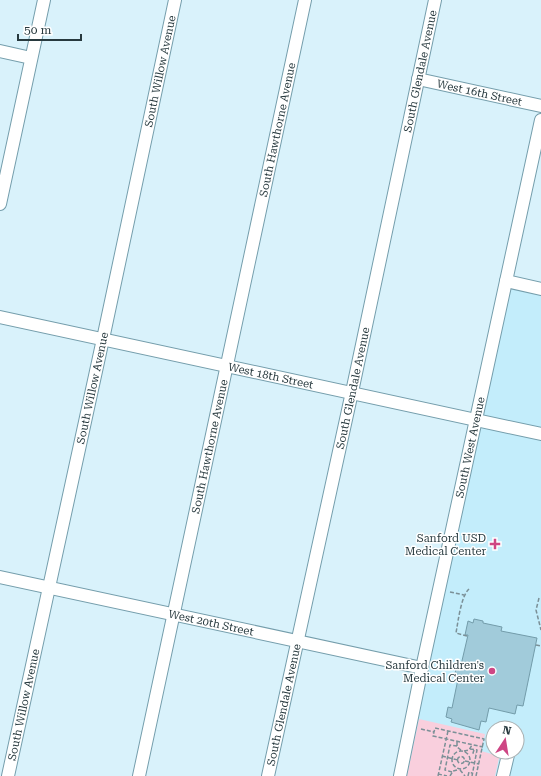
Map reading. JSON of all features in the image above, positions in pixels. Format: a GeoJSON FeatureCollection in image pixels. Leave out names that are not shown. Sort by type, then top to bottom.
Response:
{"type":"FeatureCollection","features":[{"type":"Feature","properties":{"kind":"street"},"geometry":{"type":"LineString","coordinates":[[0,204],[44,0]]}},
{"type":"Feature","properties":{"kind":"street","name":"South Willow Avenue"},"geometry":{"type":"LineString","coordinates":[[8,776],[175,0]]}},
{"type":"Feature","properties":{"kind":"street","name":"South Hawthorne Avenue"},"geometry":{"type":"LineString","coordinates":[[139,776],[304,0]]}},
{"type":"Feature","properties":{"kind":"street","name":"South Glendale Avenue"},"geometry":{"type":"LineString","coordinates":[[268,776],[352,392],[435,0]]}},
{"type":"Feature","properties":{"kind":"street"},"geometry":{"type":"LineString","coordinates":[[0,51],[31,58]]}},
{"type":"Feature","properties":{"kind":"street","name":"West 16th Street"},"geometry":{"type":"LineString","coordinates":[[418,79],[541,106]]}},
{"type":"Feature","properties":{"kind":"street","name":"South West Avenue"},"geometry":{"type":"LineString","coordinates":[[400,776],[541,120]]}},
{"type":"Feature","properties":{"kind":"street"},"geometry":{"type":"LineString","coordinates":[[506,281],[541,289]]}},
{"type":"Feature","properties":{"kind":"street","name":"West 18th Street"},"geometry":{"type":"LineString","coordinates":[[0,317],[541,434]]}},
{"type":"Feature","properties":{"kind":"street","name":"West 20th Street"},"geometry":{"type":"LineString","coordinates":[[0,577],[422,668]]}},
{"type":"Feature","properties":{"kind":"street"},"geometry":{"type":"LineString","coordinates":[[503,776],[507,760]]}},
{"type":"Feature","properties":{"kind":"path"},"geometry":{"type":"LineString","coordinates":[[467,636],[456,633],[464,595],[469,589]]}},
{"type":"Feature","properties":{"kind":"path"},"geometry":{"type":"LineString","coordinates":[[450,592],[464,595]]}},
{"type":"Feature","properties":{"kind":"path"},"geometry":{"type":"LineString","coordinates":[[539,598],[536,610],[541,630]]}},
{"type":"Feature","properties":{"kind":"path"},"geometry":{"type":"LineString","coordinates":[[536,645],[541,646]]}},
{"type":"Feature","properties":{"kind":"path"},"geometry":{"type":"LineString","coordinates":[[434,732],[435,728],[484,739],[476,776]]}},
{"type":"Feature","properties":{"kind":"path"},"geometry":{"type":"LineString","coordinates":[[421,729],[434,732]]}},
{"type":"Feature","properties":{"kind":"path"},"geometry":{"type":"LineString","coordinates":[[448,731],[438,775],[449,776],[456,770],[466,768],[470,762],[470,757],[457,746],[450,745],[444,770],[452,772]]}},
{"type":"Feature","properties":{"kind":"path"},"geometry":{"type":"LineString","coordinates":[[434,732],[434,736],[482,747]]}},
{"type":"Feature","properties":{"kind":"path"},"geometry":{"type":"LineString","coordinates":[[470,749],[472,745]]}},
{"type":"Feature","properties":{"kind":"path"},"geometry":{"type":"LineString","coordinates":[[470,749],[477,750],[470,776],[464,775],[453,766],[452,759],[455,753],[470,749]]}},
{"type":"Feature","properties":{"kind":"path"},"geometry":{"type":"LineString","coordinates":[[442,756],[458,760],[461,757],[464,761],[479,764]]}},
{"type":"Feature","properties":{"kind":"path"},"geometry":{"type":"LineString","coordinates":[[458,760],[460,764],[464,761]]}},
{"type":"Feature","properties":{"kind":"shaded area","name":"Sanford USD Medical Center"},"geometry":{"type":"Polygon","coordinates":[[[506,281],[541,289],[541,776],[400,776],[506,281]]]}},
{"type":"Feature","properties":{"kind":"shaded area"},"geometry":{"type":"Polygon","coordinates":[[[419,719],[485,734],[481,751],[485,752],[485,760],[499,760],[495,776],[407,776],[419,719]]]}},
{"type":"Feature","properties":{"kind":"building","name":"Sanford Children's Medical Center"},"geometry":{"type":"Polygon","coordinates":[[[474,619],[483,621],[483,623],[502,627],[501,631],[537,638],[523,706],[517,705],[515,714],[489,708],[486,720],[485,722],[481,721],[479,730],[451,722],[452,719],[446,717],[448,707],[452,708],[458,679],[454,678],[457,664],[461,665],[468,635],[465,635],[468,621],[473,623],[474,619]]]}},
{"type":"Feature","properties":{"kind":"place","name":"Sanford USD Medical Center"},"geometry":{"type":"Point","coordinates":[495,544]}},
{"type":"Feature","properties":{"kind":"place","name":"Sanford Children's Medical Center"},"geometry":{"type":"Point","coordinates":[492,671]}}]}
